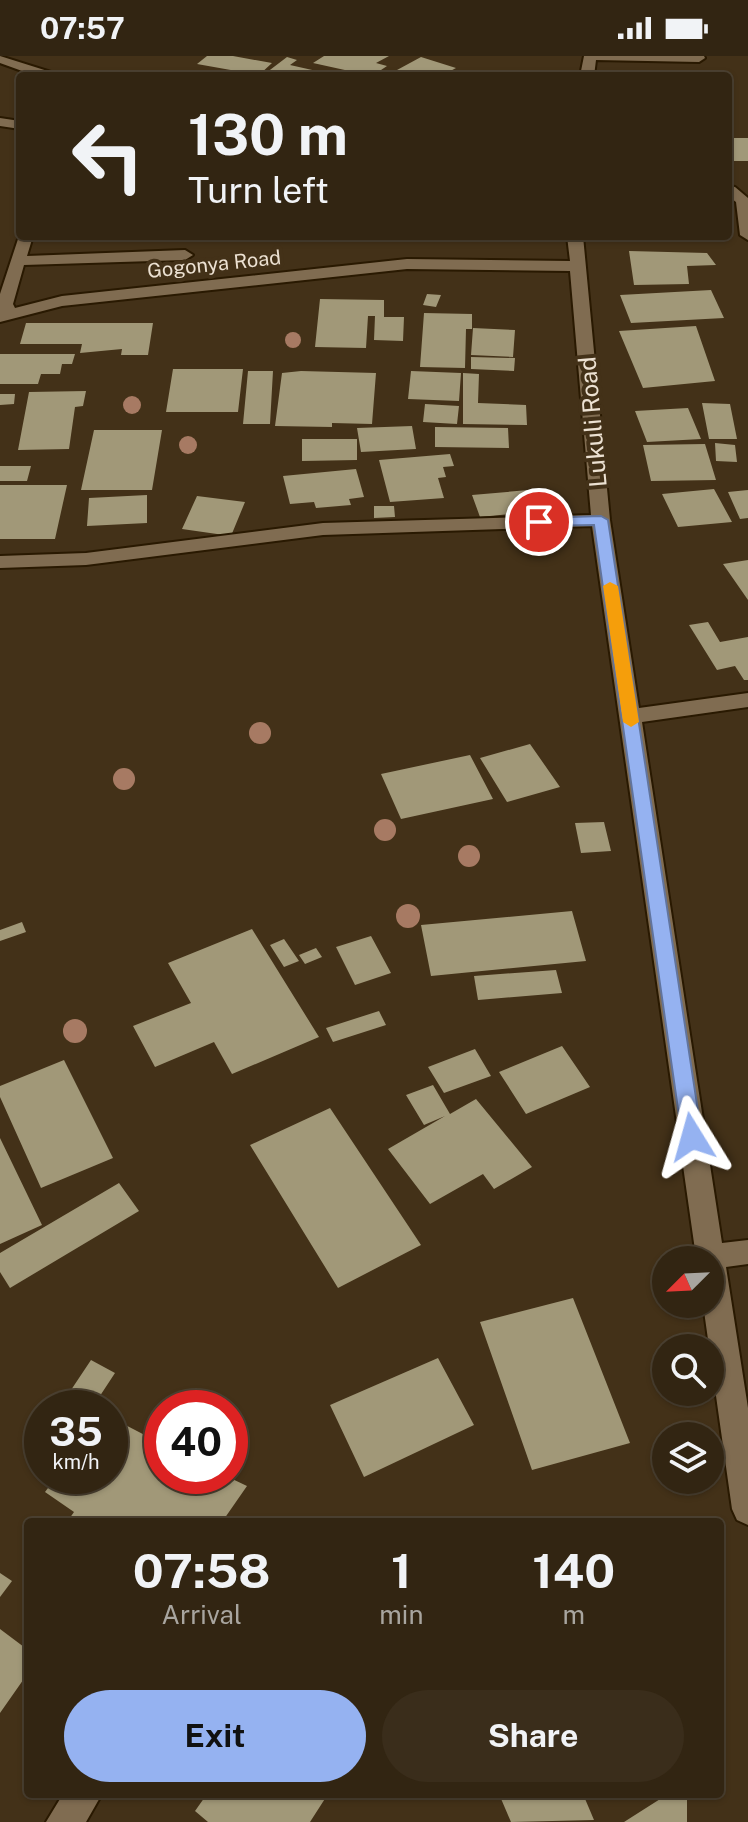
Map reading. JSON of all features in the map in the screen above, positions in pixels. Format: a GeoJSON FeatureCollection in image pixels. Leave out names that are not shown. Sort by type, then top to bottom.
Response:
{"type":"FeatureCollection","features":[{"type":"Feature","properties":{"kind":"street"},"geometry":{"type":"LineString","coordinates":[[590,56],[699,58]]}},
{"type":"Feature","properties":{"kind":"street"},"geometry":{"type":"LineString","coordinates":[[0,59],[37,72]]}},
{"type":"Feature","properties":{"kind":"street"},"geometry":{"type":"LineString","coordinates":[[732,192],[743,201],[748,235]]}},
{"type":"Feature","properties":{"kind":"street"},"geometry":{"type":"LineString","coordinates":[[4,315],[24,240]]}},
{"type":"Feature","properties":{"kind":"street","name":"Lukuli Road"},"geometry":{"type":"LineString","coordinates":[[575,240],[601,520],[708,1246]]}},
{"type":"Feature","properties":{"kind":"street"},"geometry":{"type":"LineString","coordinates":[[17,261],[185,255]]}},
{"type":"Feature","properties":{"kind":"street","name":"Gogonya Road"},"geometry":{"type":"LineString","coordinates":[[4,315],[62,301],[407,264],[577,266]]}},
{"type":"Feature","properties":{"kind":"street"},"geometry":{"type":"LineString","coordinates":[[0,562],[86,559],[311,530],[601,520]]}},
{"type":"Feature","properties":{"kind":"street"},"geometry":{"type":"LineString","coordinates":[[630,716],[748,700]]}},
{"type":"Feature","properties":{"kind":"street"},"geometry":{"type":"LineString","coordinates":[[724,1255],[748,1252]]}},
{"type":"Feature","properties":{"kind":"street","name":"Lukuli Road"},"geometry":{"type":"LineString","coordinates":[[719,1318],[748,1509]]}},
{"type":"Feature","properties":{"kind":"street"},"geometry":{"type":"LineString","coordinates":[[64,1822],[82,1798]]}},
{"type":"Feature","properties":{"kind":"building"},"geometry":{"type":"Polygon","coordinates":[[[207,56],[233,56],[272,63],[262,72],[242,72],[197,64],[207,56]]]}},
{"type":"Feature","properties":{"kind":"building"},"geometry":{"type":"Polygon","coordinates":[[[324,56],[389,56],[376,63],[387,66],[378,72],[354,72],[313,63],[324,56]]]}},
{"type":"Feature","properties":{"kind":"building"},"geometry":{"type":"Polygon","coordinates":[[[287,57],[297,60],[290,65],[321,72],[267,72],[287,57]]]}},
{"type":"Feature","properties":{"kind":"building"},"geometry":{"type":"Polygon","coordinates":[[[421,57],[456,68],[448,72],[397,70],[421,57]]]}},
{"type":"Feature","properties":{"kind":"building"},"geometry":{"type":"Polygon","coordinates":[[[734,138],[748,138],[748,161],[732,161],[734,138]]]}},
{"type":"Feature","properties":{"kind":"building"},"geometry":{"type":"Polygon","coordinates":[[[629,251],[707,253],[716,265],[687,266],[689,284],[634,285],[629,251]]]}},
{"type":"Feature","properties":{"kind":"building"},"geometry":{"type":"Polygon","coordinates":[[[711,290],[724,318],[631,323],[620,295],[711,290]]]}},
{"type":"Feature","properties":{"kind":"building"},"geometry":{"type":"Polygon","coordinates":[[[427,294],[441,295],[436,307],[423,305],[427,294]]]}},
{"type":"Feature","properties":{"kind":"building"},"geometry":{"type":"Polygon","coordinates":[[[320,299],[384,300],[384,317],[404,317],[403,341],[374,340],[375,316],[368,316],[366,348],[315,347],[320,299]]]}},
{"type":"Feature","properties":{"kind":"building"},"geometry":{"type":"Polygon","coordinates":[[[424,313],[472,314],[472,329],[466,329],[465,368],[420,367],[424,313]]]}},
{"type":"Feature","properties":{"kind":"building"},"geometry":{"type":"Polygon","coordinates":[[[26,323],[153,323],[148,355],[121,355],[122,349],[80,353],[82,344],[20,344],[26,323]]]}},
{"type":"Feature","properties":{"kind":"building"},"geometry":{"type":"Polygon","coordinates":[[[696,326],[715,381],[643,388],[619,331],[696,326]]]}},
{"type":"Feature","properties":{"kind":"building"},"geometry":{"type":"Polygon","coordinates":[[[473,328],[515,330],[513,357],[471,355],[473,328]]]}},
{"type":"Feature","properties":{"kind":"building"},"geometry":{"type":"Polygon","coordinates":[[[0,354],[75,354],[72,364],[62,364],[60,374],[41,374],[38,384],[0,384],[0,354]]]}},
{"type":"Feature","properties":{"kind":"building"},"geometry":{"type":"Polygon","coordinates":[[[471,357],[515,358],[514,371],[471,369],[471,357]]]}},
{"type":"Feature","properties":{"kind":"building"},"geometry":{"type":"Polygon","coordinates":[[[173,369],[243,369],[238,412],[166,412],[173,369]]]}},
{"type":"Feature","properties":{"kind":"building"},"geometry":{"type":"Polygon","coordinates":[[[248,371],[273,371],[270,424],[243,424],[248,371]]]}},
{"type":"Feature","properties":{"kind":"building"},"geometry":{"type":"Polygon","coordinates":[[[411,371],[461,373],[459,401],[408,399],[411,371]]]}},
{"type":"Feature","properties":{"kind":"building"},"geometry":{"type":"Polygon","coordinates":[[[282,373],[376,373],[372,424],[275,426],[282,373]]]}},
{"type":"Feature","properties":{"kind":"building"},"geometry":{"type":"Polygon","coordinates":[[[463,373],[479,374],[478,403],[526,405],[527,425],[463,424],[463,373]]]}},
{"type":"Feature","properties":{"kind":"building"},"geometry":{"type":"Polygon","coordinates":[[[86,391],[83,406],[75,407],[69,449],[18,450],[29,392],[86,391]]]}},
{"type":"Feature","properties":{"kind":"building"},"geometry":{"type":"Polygon","coordinates":[[[0,394],[15,394],[14,404],[0,405],[0,394]]]}},
{"type":"Feature","properties":{"kind":"building"},"geometry":{"type":"Polygon","coordinates":[[[702,403],[730,404],[737,439],[709,439],[702,403]]]}},
{"type":"Feature","properties":{"kind":"building"},"geometry":{"type":"Polygon","coordinates":[[[425,404],[459,406],[457,424],[423,422],[425,404]]]}},
{"type":"Feature","properties":{"kind":"building"},"geometry":{"type":"Polygon","coordinates":[[[688,408],[701,439],[647,442],[635,411],[688,408]]]}},
{"type":"Feature","properties":{"kind":"building"},"geometry":{"type":"Polygon","coordinates":[[[412,426],[416,449],[361,452],[357,428],[412,426]]]}},
{"type":"Feature","properties":{"kind":"building"},"geometry":{"type":"Polygon","coordinates":[[[435,427],[508,428],[509,448],[435,447],[435,427]]]}},
{"type":"Feature","properties":{"kind":"building"},"geometry":{"type":"Polygon","coordinates":[[[94,430],[162,430],[152,490],[81,490],[94,430]]]}},
{"type":"Feature","properties":{"kind":"building"},"geometry":{"type":"Polygon","coordinates":[[[302,439],[357,439],[357,460],[302,461],[302,439]]]}},
{"type":"Feature","properties":{"kind":"building"},"geometry":{"type":"Polygon","coordinates":[[[715,443],[735,445],[737,462],[716,461],[715,443]]]}},
{"type":"Feature","properties":{"kind":"building"},"geometry":{"type":"Polygon","coordinates":[[[705,444],[716,480],[651,481],[643,445],[705,444]]]}},
{"type":"Feature","properties":{"kind":"building"},"geometry":{"type":"Polygon","coordinates":[[[450,454],[454,466],[443,467],[446,477],[438,478],[444,498],[390,502],[379,460],[450,454]]]}},
{"type":"Feature","properties":{"kind":"building"},"geometry":{"type":"Polygon","coordinates":[[[0,466],[31,466],[27,481],[0,481],[0,466]]]}},
{"type":"Feature","properties":{"kind":"building"},"geometry":{"type":"Polygon","coordinates":[[[356,469],[364,497],[349,499],[351,505],[316,508],[314,502],[290,504],[283,476],[356,469]]]}},
{"type":"Feature","properties":{"kind":"building"},"geometry":{"type":"Polygon","coordinates":[[[0,485],[67,485],[55,539],[0,539],[0,485]]]}},
{"type":"Feature","properties":{"kind":"building"},"geometry":{"type":"Polygon","coordinates":[[[540,489],[548,510],[480,517],[472,495],[540,489]]]}},
{"type":"Feature","properties":{"kind":"building"},"geometry":{"type":"Polygon","coordinates":[[[714,489],[732,522],[678,527],[662,494],[714,489]]]}},
{"type":"Feature","properties":{"kind":"building"},"geometry":{"type":"Polygon","coordinates":[[[748,490],[748,518],[740,519],[728,492],[748,490]]]}},
{"type":"Feature","properties":{"kind":"building"},"geometry":{"type":"Polygon","coordinates":[[[147,495],[147,523],[87,526],[89,498],[147,495]]]}},
{"type":"Feature","properties":{"kind":"building"},"geometry":{"type":"Polygon","coordinates":[[[197,496],[245,502],[231,536],[182,529],[197,496]]]}},
{"type":"Feature","properties":{"kind":"building"},"geometry":{"type":"Polygon","coordinates":[[[374,506],[394,506],[395,517],[374,518],[374,506]]]}},
{"type":"Feature","properties":{"kind":"building"},"geometry":{"type":"Polygon","coordinates":[[[748,560],[748,600],[723,564],[748,560]]]}},
{"type":"Feature","properties":{"kind":"building"},"geometry":{"type":"Polygon","coordinates":[[[708,622],[720,642],[748,637],[748,680],[744,680],[735,666],[717,670],[689,625],[708,622]]]}},
{"type":"Feature","properties":{"kind":"building"},"geometry":{"type":"Polygon","coordinates":[[[530,744],[560,787],[507,802],[480,758],[530,744]]]}},
{"type":"Feature","properties":{"kind":"building"},"geometry":{"type":"Polygon","coordinates":[[[470,755],[493,799],[401,819],[381,774],[470,755]]]}},
{"type":"Feature","properties":{"kind":"building"},"geometry":{"type":"Polygon","coordinates":[[[604,822],[611,851],[581,853],[575,823],[604,822]]]}},
{"type":"Feature","properties":{"kind":"building"},"geometry":{"type":"Polygon","coordinates":[[[572,911],[586,961],[431,976],[421,925],[572,911]]]}},
{"type":"Feature","properties":{"kind":"building"},"geometry":{"type":"Polygon","coordinates":[[[22,922],[26,932],[0,941],[0,930],[22,922]]]}},
{"type":"Feature","properties":{"kind":"building"},"geometry":{"type":"Polygon","coordinates":[[[252,929],[319,1037],[232,1074],[214,1042],[155,1067],[133,1026],[191,1003],[168,963],[252,929]]]}},
{"type":"Feature","properties":{"kind":"building"},"geometry":{"type":"Polygon","coordinates":[[[371,936],[391,973],[355,985],[336,947],[371,936]]]}},
{"type":"Feature","properties":{"kind":"building"},"geometry":{"type":"Polygon","coordinates":[[[284,939],[299,961],[284,967],[270,945],[284,939]]]}},
{"type":"Feature","properties":{"kind":"building"},"geometry":{"type":"Polygon","coordinates":[[[316,948],[322,957],[305,964],[299,955],[316,948]]]}},
{"type":"Feature","properties":{"kind":"building"},"geometry":{"type":"Polygon","coordinates":[[[556,970],[562,993],[478,1000],[474,976],[556,970]]]}},
{"type":"Feature","properties":{"kind":"building"},"geometry":{"type":"Polygon","coordinates":[[[379,1011],[386,1025],[333,1042],[326,1028],[379,1011]]]}},
{"type":"Feature","properties":{"kind":"building"},"geometry":{"type":"Polygon","coordinates":[[[562,1046],[590,1087],[526,1114],[499,1072],[562,1046]]]}},
{"type":"Feature","properties":{"kind":"building"},"geometry":{"type":"Polygon","coordinates":[[[475,1049],[491,1076],[444,1093],[428,1067],[475,1049]]]}},
{"type":"Feature","properties":{"kind":"building"},"geometry":{"type":"Polygon","coordinates":[[[64,1060],[113,1158],[41,1188],[0,1097],[0,1086],[64,1060]]]}},
{"type":"Feature","properties":{"kind":"building"},"geometry":{"type":"Polygon","coordinates":[[[433,1085],[450,1114],[476,1099],[532,1167],[494,1189],[483,1174],[430,1204],[388,1149],[445,1116],[424,1125],[406,1095],[433,1085]]]}},
{"type":"Feature","properties":{"kind":"building"},"geometry":{"type":"Polygon","coordinates":[[[330,1108],[421,1245],[338,1288],[250,1145],[330,1108]]]}},
{"type":"Feature","properties":{"kind":"building"},"geometry":{"type":"Polygon","coordinates":[[[0,1138],[42,1225],[0,1244],[0,1138]]]}},
{"type":"Feature","properties":{"kind":"building"},"geometry":{"type":"Polygon","coordinates":[[[119,1183],[139,1211],[10,1288],[0,1272],[0,1253],[119,1183]]]}},
{"type":"Feature","properties":{"kind":"building"},"geometry":{"type":"Polygon","coordinates":[[[573,1298],[630,1443],[532,1470],[480,1322],[573,1298]]]}},
{"type":"Feature","properties":{"kind":"building"},"geometry":{"type":"Polygon","coordinates":[[[438,1358],[474,1425],[364,1477],[330,1405],[438,1358]]]}},
{"type":"Feature","properties":{"kind":"building"},"geometry":{"type":"Polygon","coordinates":[[[91,1360],[115,1373],[104,1390],[71,1390],[91,1360]]]}},
{"type":"Feature","properties":{"kind":"building"},"geometry":{"type":"Polygon","coordinates":[[[128,1426],[144,1435],[144,1494],[241,1494],[225,1518],[70,1518],[74,1512],[48,1494],[128,1494],[128,1426]]]}},
{"type":"Feature","properties":{"kind":"building"},"geometry":{"type":"Polygon","coordinates":[[[0,1573],[12,1581],[0,1597],[0,1573]]]}},
{"type":"Feature","properties":{"kind":"building"},"geometry":{"type":"Polygon","coordinates":[[[0,1629],[24,1647],[24,1679],[0,1713],[0,1629]]]}},
{"type":"Feature","properties":{"kind":"building"},"geometry":{"type":"Polygon","coordinates":[[[204,1798],[325,1798],[310,1822],[208,1822],[195,1811],[204,1798]]]}},
{"type":"Feature","properties":{"kind":"building"},"geometry":{"type":"Polygon","coordinates":[[[501,1798],[585,1798],[594,1820],[511,1822],[501,1798]]]}},
{"type":"Feature","properties":{"kind":"building"},"geometry":{"type":"Polygon","coordinates":[[[662,1798],[687,1798],[687,1822],[624,1822],[662,1798]]]}},
{"type":"Feature","properties":{"kind":"slow traffic"},"geometry":{"type":"LineString","coordinates":[[610,586],[631,722]]}},
{"type":"Feature","properties":{"kind":"route"},"geometry":{"type":"LineString","coordinates":[[539,522],[601,520],[692,1137]]}}]}
